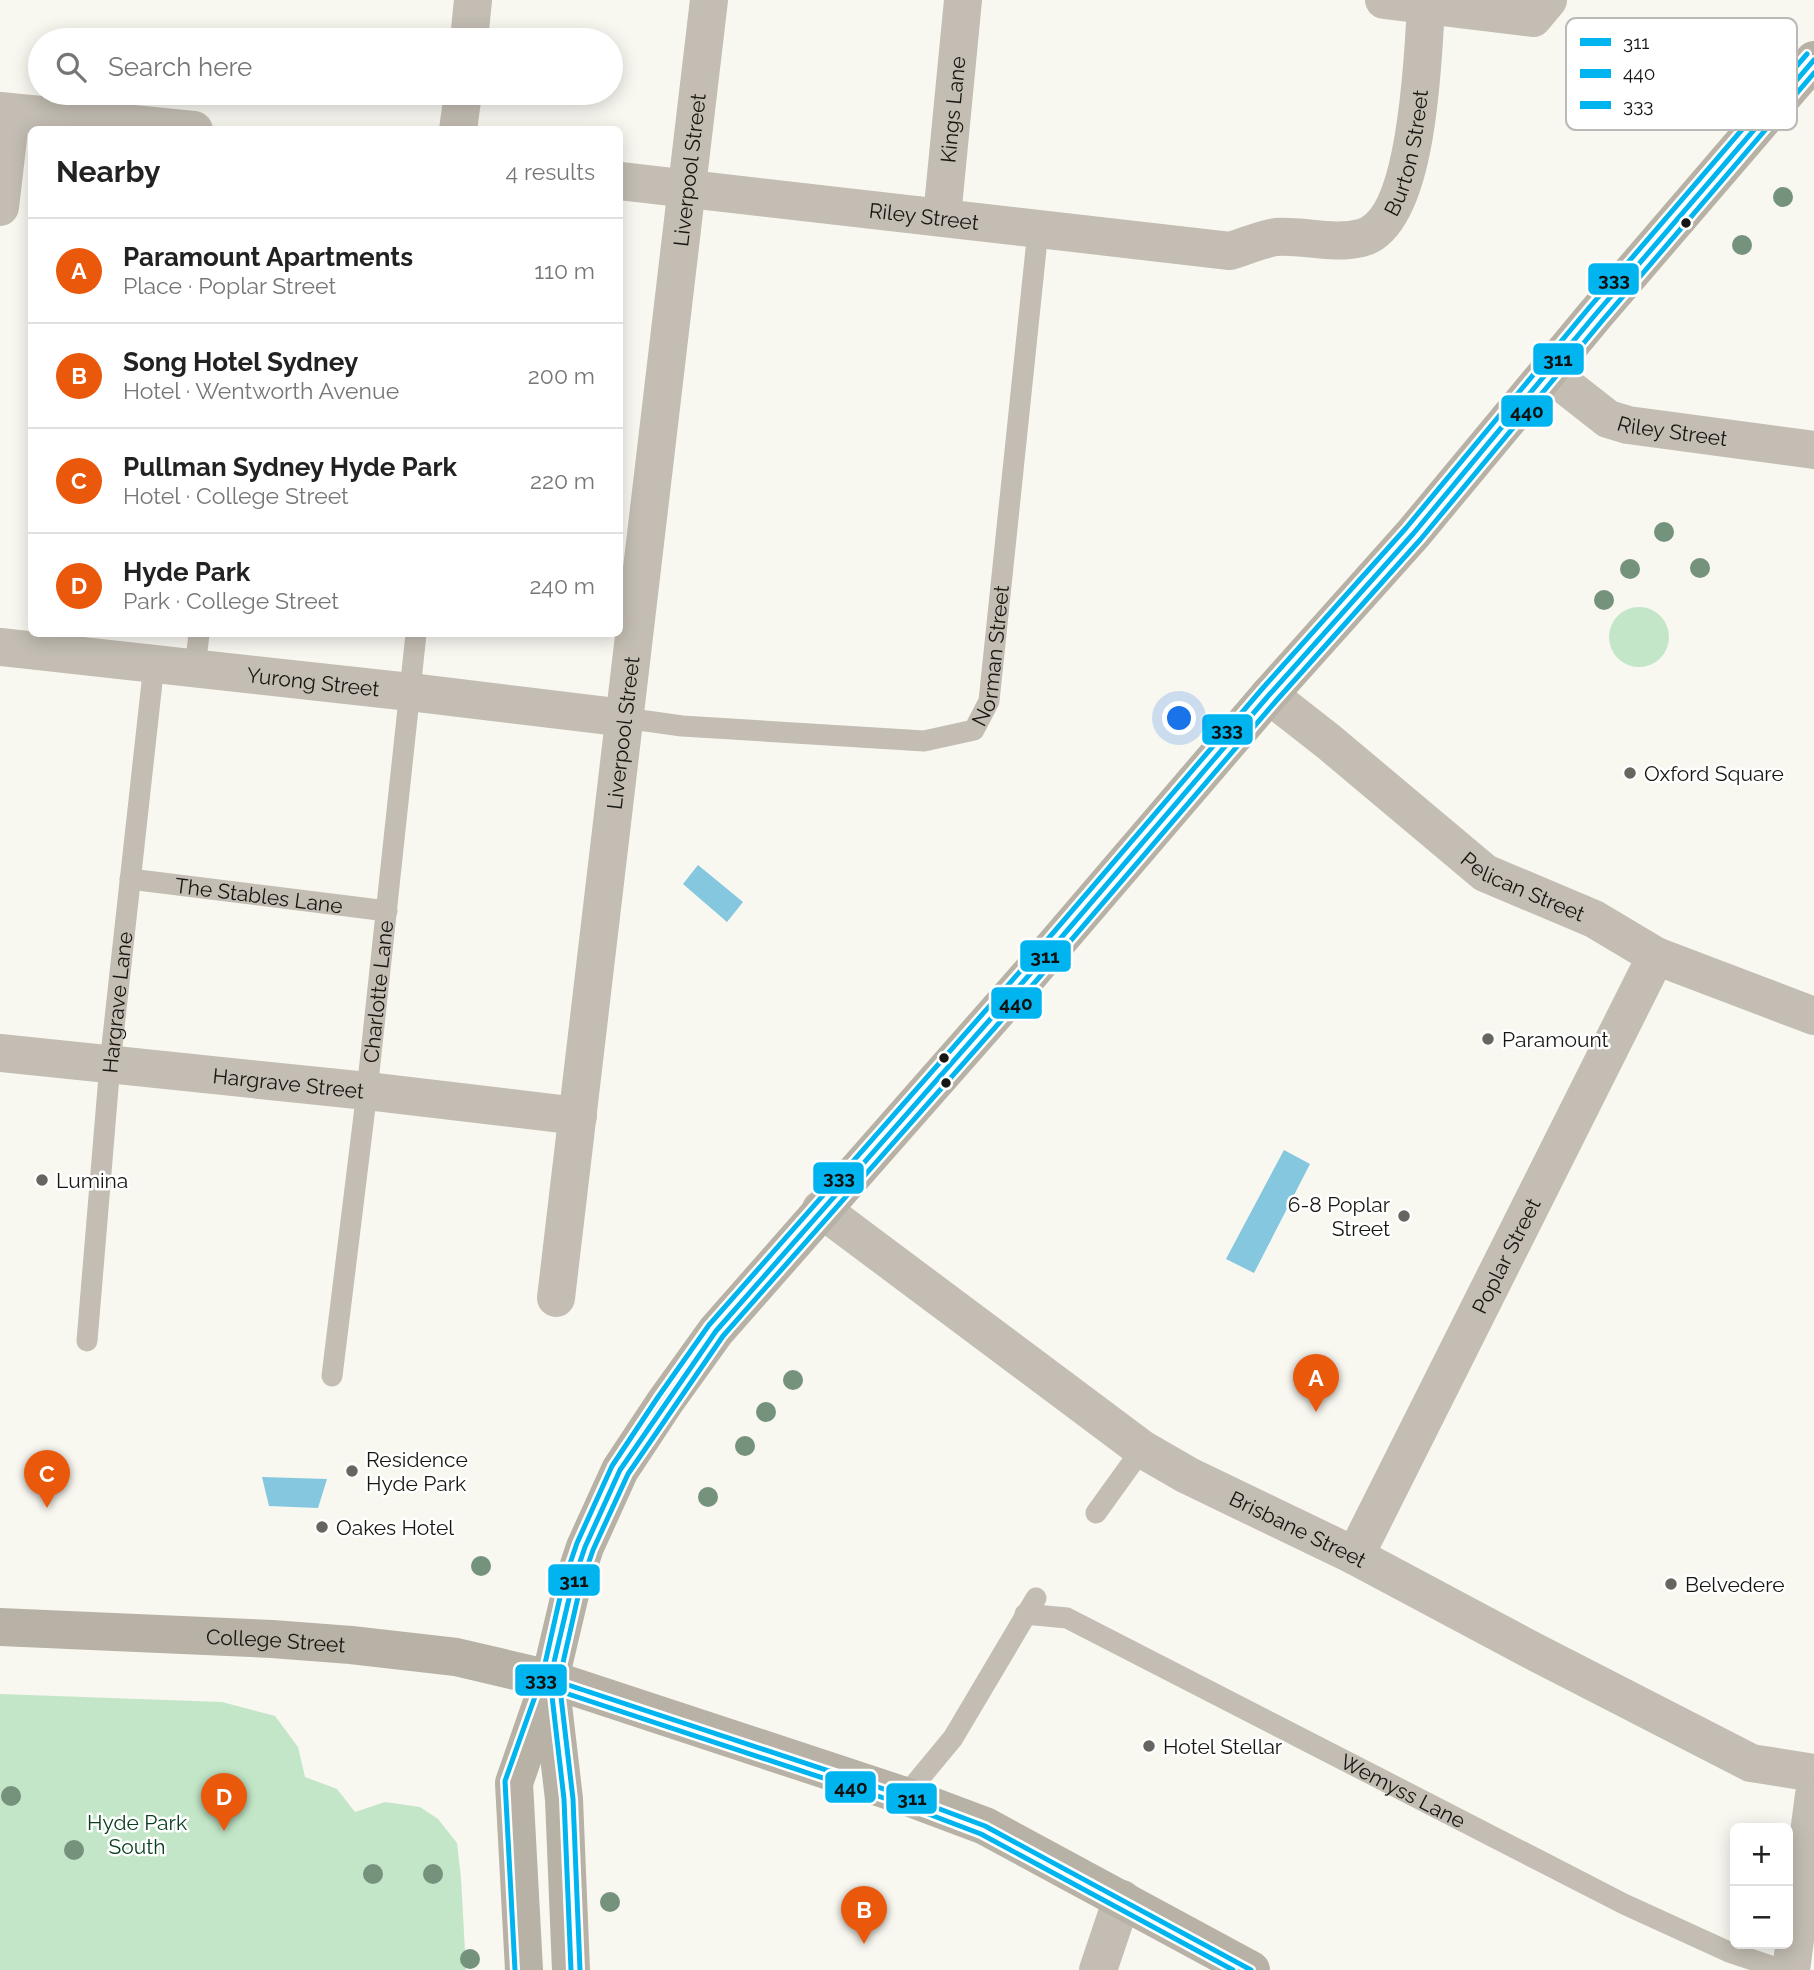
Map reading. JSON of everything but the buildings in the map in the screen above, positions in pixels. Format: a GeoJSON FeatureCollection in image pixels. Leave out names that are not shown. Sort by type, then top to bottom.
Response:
{"type":"FeatureCollection","features":[{"type":"Feature","properties":{"kind":"main road"},"geometry":{"type":"LineString","coordinates":[[1797,80],[1814,60]]}},
{"type":"Feature","properties":{"kind":"main road"},"geometry":{"type":"LineString","coordinates":[[524,1970],[514,1783],[550,1679],[572,1586],[585,1547],[620,1470],[716,1331],[1421,524],[1754,130]]}},
{"type":"Feature","properties":{"kind":"main road","name":"College Street"},"geometry":{"type":"LineString","coordinates":[[0,1627],[351,1645],[456,1657],[550,1679],[905,1796],[985,1826],[1251,1970]]}},
{"type":"Feature","properties":{"kind":"main road"},"geometry":{"type":"LineString","coordinates":[[550,1679],[564,1799],[571,1970]]}},
{"type":"Feature","properties":{"kind":"street"},"geometry":{"type":"LineString","coordinates":[[470,28],[473,0]]}},
{"type":"Feature","properties":{"kind":"street","name":"Liverpool Street"},"geometry":{"type":"LineString","coordinates":[[556,1298],[709,0]]}},
{"type":"Feature","properties":{"kind":"street","name":"Kings Lane"},"geometry":{"type":"LineString","coordinates":[[942,217],[963,0]]}},
{"type":"Feature","properties":{"kind":"street"},"geometry":{"type":"LineString","coordinates":[[1384,0],[1426,2],[1533,18],[1548,0]]}},
{"type":"Feature","properties":{"kind":"street","name":"Burton Street"},"geometry":{"type":"LineString","coordinates":[[1230,251],[1275,237],[1344,241],[1365,237],[1384,223],[1400,196],[1411,154],[1423,67],[1426,2]]}},
{"type":"Feature","properties":{"kind":"street"},"geometry":{"type":"LineString","coordinates":[[459,126],[461,105]]}},
{"type":"Feature","properties":{"kind":"street"},"geometry":{"type":"LineString","coordinates":[[0,207],[5,112],[152,126]]}},
{"type":"Feature","properties":{"kind":"street","name":"Riley Street"},"geometry":{"type":"LineString","coordinates":[[623,181],[1230,251]]}},
{"type":"Feature","properties":{"kind":"street","name":"Riley Street"},"geometry":{"type":"LineString","coordinates":[[1548,372],[1608,419],[1618,422],[1814,450]]}},
{"type":"Feature","properties":{"kind":"street","name":"Yurong Street"},"geometry":{"type":"LineString","coordinates":[[0,647],[154,664],[197,651],[410,692],[625,718]]}},
{"type":"Feature","properties":{"kind":"street","name":"Pelican Street"},"geometry":{"type":"LineString","coordinates":[[1269,695],[1485,873],[1594,919],[1656,956],[1814,1016]]}},
{"type":"Feature","properties":{"kind":"street","name":"Poplar Street"},"geometry":{"type":"LineString","coordinates":[[1355,1556],[1656,956]]}},
{"type":"Feature","properties":{"kind":"street","name":"Hargrave Street"},"geometry":{"type":"LineString","coordinates":[[0,1053],[578,1116]]}},
{"type":"Feature","properties":{"kind":"street","name":"Brisbane Street"},"geometry":{"type":"LineString","coordinates":[[821,1209],[1142,1449],[1187,1475],[1355,1556],[1751,1763],[1814,1773]]}},
{"type":"Feature","properties":{"kind":"street"},"geometry":{"type":"LineString","coordinates":[[1791,1970],[1814,1795]]}},
{"type":"Feature","properties":{"kind":"street"},"geometry":{"type":"LineString","coordinates":[[1098,1970],[1122,1899]]}},
{"type":"Feature","properties":{"kind":"lane","name":"Norman Street"},"geometry":{"type":"LineString","coordinates":[[625,718],[682,726],[924,741],[974,730],[989,701],[1038,230]]}},
{"type":"Feature","properties":{"kind":"lane","name":"Charlotte Lane"},"geometry":{"type":"LineString","coordinates":[[332,1376],[367,1091],[416,637]]}},
{"type":"Feature","properties":{"kind":"lane","name":"Hargrave Lane"},"geometry":{"type":"LineString","coordinates":[[87,1341],[110,1064],[154,664]]}},
{"type":"Feature","properties":{"kind":"lane","name":"The Stables Lane"},"geometry":{"type":"LineString","coordinates":[[130,879],[387,911]]}},
{"type":"Feature","properties":{"kind":"lane"},"geometry":{"type":"LineString","coordinates":[[1096,1513],[1142,1449]]}},
{"type":"Feature","properties":{"kind":"lane","name":"Wemyss Lane"},"geometry":{"type":"LineString","coordinates":[[905,1796],[953,1738],[1030,1606],[1067,1618],[1624,1904],[1729,1952],[1783,1970]]}},
{"type":"Feature","properties":{"kind":"green space"},"geometry":{"type":"Polygon","coordinates":[[[1633,607],[1645,607],[1664,620],[1669,637],[1667,649],[1656,662],[1645,667],[1633,667],[1614,654],[1609,643],[1609,631],[1622,612],[1633,607]]]}},
{"type":"Feature","properties":{"kind":"green space","name":"Hyde Park South"},"geometry":{"type":"Polygon","coordinates":[[[0,1694],[222,1702],[275,1716],[298,1747],[305,1777],[337,1789],[355,1812],[385,1802],[420,1807],[438,1819],[457,1843],[466,1970],[0,1970],[0,1694]]]}},
{"type":"Feature","properties":{"kind":"water"},"geometry":{"type":"Polygon","coordinates":[[[698,865],[743,902],[727,922],[683,884],[698,865]]]}},
{"type":"Feature","properties":{"kind":"water"},"geometry":{"type":"Polygon","coordinates":[[[1284,1150],[1310,1164],[1254,1273],[1226,1259],[1284,1150]]]}},
{"type":"Feature","properties":{"kind":"water"},"geometry":{"type":"Polygon","coordinates":[[[262,1477],[327,1479],[318,1508],[269,1506],[262,1477]]]}},
{"type":"Feature","properties":{"kind":"transit line","name":"333"},"geometry":{"type":"LineString","coordinates":[[1797,66],[1807,54]]}},
{"type":"Feature","properties":{"kind":"transit line","name":"311"},"geometry":{"type":"LineString","coordinates":[[1797,80],[1814,60]]}},
{"type":"Feature","properties":{"kind":"transit line","name":"440"},"geometry":{"type":"LineString","coordinates":[[1797,93],[1814,73]]}},
{"type":"Feature","properties":{"kind":"transit line","name":"333"},"geometry":{"type":"LineString","coordinates":[[515,1970],[505,1781],[542,1677],[563,1584],[577,1543],[612,1466],[658,1397],[709,1325],[1023,968],[1262,689],[1406,528],[1742,130]]}},
{"type":"Feature","properties":{"kind":"transit line","name":"311"},"geometry":{"type":"LineString","coordinates":[[571,1970],[564,1799],[550,1679],[572,1586],[585,1547],[620,1470],[716,1331],[1030,974],[1269,695],[1413,534],[1595,315],[1754,130]]}},
{"type":"Feature","properties":{"kind":"transit line","name":"440"},"geometry":{"type":"LineString","coordinates":[[580,1970],[573,1799],[559,1680],[580,1588],[593,1550],[628,1474],[723,1336],[1037,980],[1276,701],[1420,540],[1765,130]]}},
{"type":"Feature","properties":{"kind":"transit line","name":"311"},"geometry":{"type":"LineString","coordinates":[[550,1679],[905,1796],[985,1826],[1251,1970]]}},
{"type":"Feature","properties":{"kind":"transit line","name":"440"},"geometry":{"type":"LineString","coordinates":[[547,1687],[902,1804],[981,1834],[1233,1970]]}},
{"type":"Feature","properties":{"kind":"place","name":"Oxford Square"},"geometry":{"type":"Point","coordinates":[1630,773]}},
{"type":"Feature","properties":{"kind":"place","name":"Paramount"},"geometry":{"type":"Point","coordinates":[1488,1039]}},
{"type":"Feature","properties":{"kind":"place","name":"Lumina"},"geometry":{"type":"Point","coordinates":[42,1180]}},
{"type":"Feature","properties":{"kind":"place","name":"6-8 Poplar Street"},"geometry":{"type":"Point","coordinates":[1404,1216]}},
{"type":"Feature","properties":{"kind":"place","name":"Paramount Apartments"},"geometry":{"type":"Point","coordinates":[1316,1412]}},
{"type":"Feature","properties":{"kind":"place","name":"Residence Hyde Park"},"geometry":{"type":"Point","coordinates":[352,1471]}},
{"type":"Feature","properties":{"kind":"place","name":"Pullman Sydney Hyde Park"},"geometry":{"type":"Point","coordinates":[47,1508]}},
{"type":"Feature","properties":{"kind":"place","name":"Oakes Hotel"},"geometry":{"type":"Point","coordinates":[322,1527]}},
{"type":"Feature","properties":{"kind":"place","name":"Belvedere"},"geometry":{"type":"Point","coordinates":[1671,1584]}},
{"type":"Feature","properties":{"kind":"place","name":"Hotel Stellar"},"geometry":{"type":"Point","coordinates":[1149,1746]}},
{"type":"Feature","properties":{"kind":"place","name":"Hyde Park"},"geometry":{"type":"Point","coordinates":[224,1831]}},
{"type":"Feature","properties":{"kind":"place","name":"Song Hotel Sydney"},"geometry":{"type":"Point","coordinates":[864,1944]}}]}
